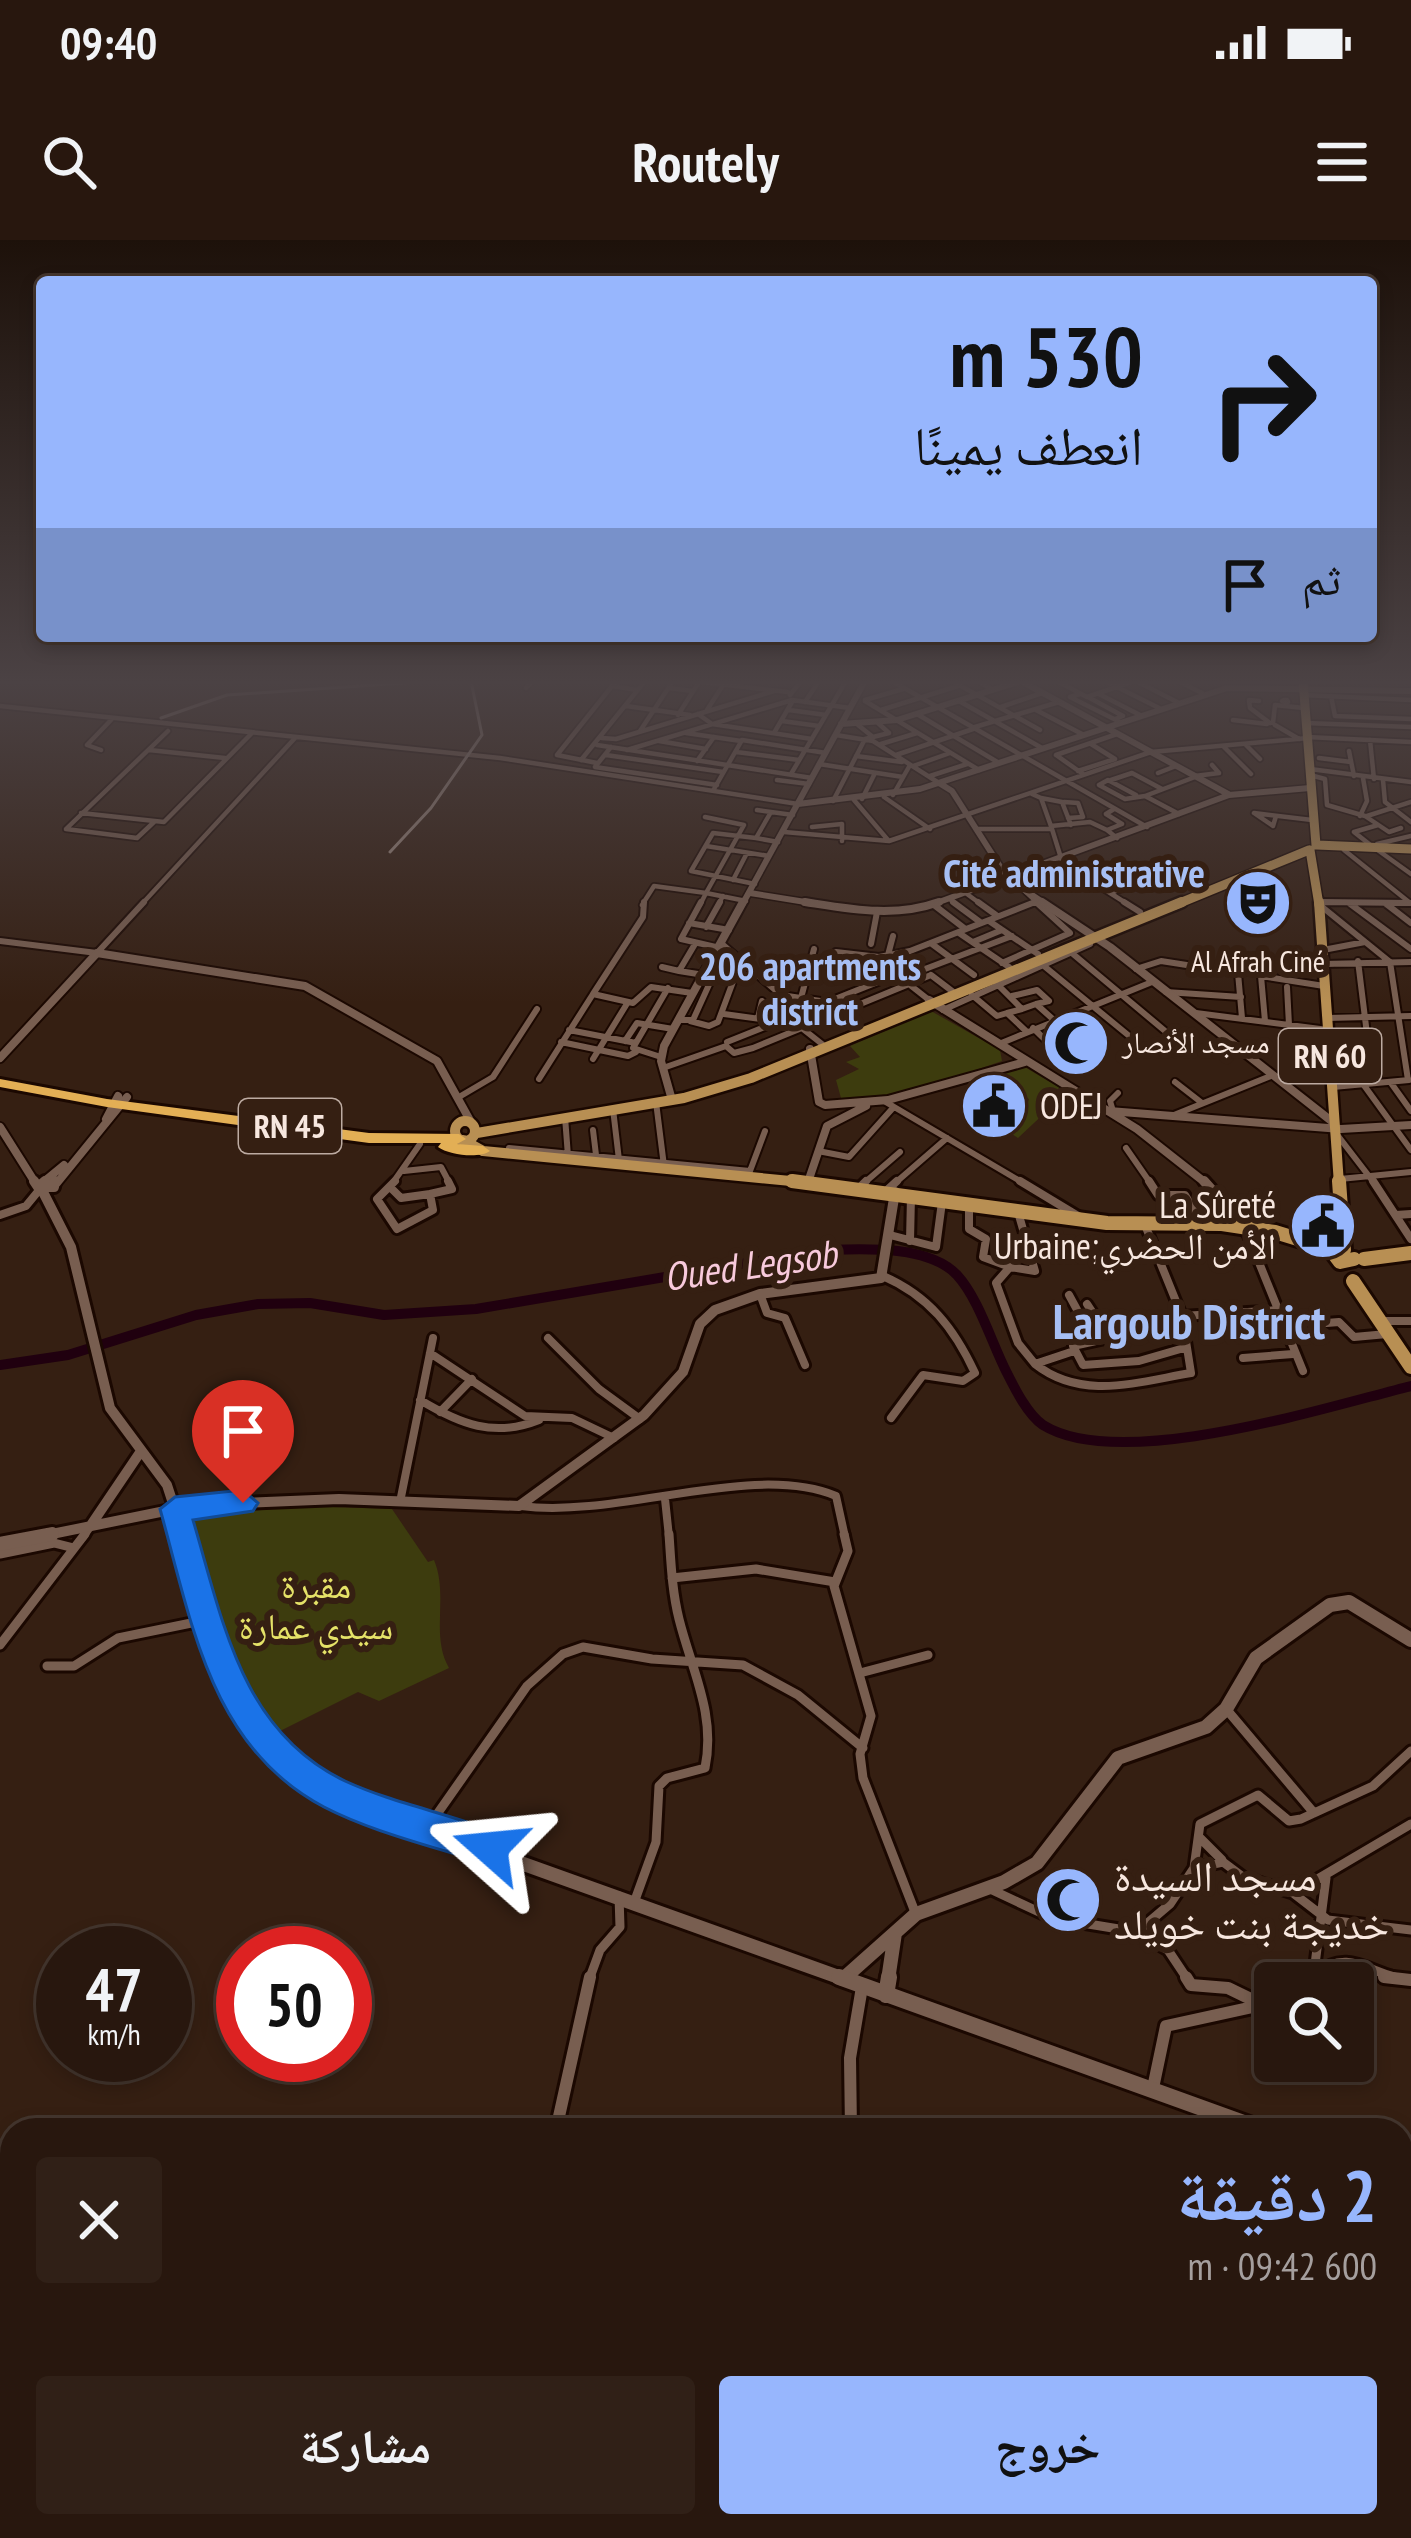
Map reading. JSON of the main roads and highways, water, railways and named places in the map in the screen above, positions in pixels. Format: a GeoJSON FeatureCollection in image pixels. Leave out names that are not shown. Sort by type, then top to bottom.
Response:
{"type":"FeatureCollection","features":[{"type":"Feature","properties":{"kind":"highway","name":"RN 45"},"geometry":{"type":"LineString","coordinates":[[0,1073],[115,1107],[367,1133],[476,1138]]}},
{"type":"Feature","properties":{"kind":"highway"},"geometry":{"type":"LineString","coordinates":[[0,1083],[115,1107]]}},
{"type":"Feature","properties":{"kind":"highway","name":"RN 45"},"geometry":{"type":"LineString","coordinates":[[115,1107],[143,1105],[397,1141],[476,1138]]}},
{"type":"Feature","properties":{"kind":"highway"},"geometry":{"type":"LineString","coordinates":[[397,1141],[420,1144],[476,1138]]}},
{"type":"Feature","properties":{"kind":"main road","name":"RN 60"},"geometry":{"type":"LineString","coordinates":[[1310,788],[1334,1124],[1350,1258]]}},
{"type":"Feature","properties":{"kind":"main road","name":"RN 45"},"geometry":{"type":"LineString","coordinates":[[1315,846],[1374,847]]}},
{"type":"Feature","properties":{"kind":"main road","name":"RN 45"},"geometry":{"type":"LineString","coordinates":[[935,1004],[1006,965],[1083,941],[1290,852],[1315,846],[1411,851]]}},
{"type":"Feature","properties":{"kind":"main road","name":"RN 45"},"geometry":{"type":"LineString","coordinates":[[476,1138],[529,1122],[673,1097],[809,1044],[935,1004],[1159,906]]}},
{"type":"Feature","properties":{"kind":"main road"},"geometry":{"type":"LineString","coordinates":[[1073,922],[1083,941],[1107,946]]}},
{"type":"Feature","properties":{"kind":"main road","name":"RN 45"},"geometry":{"type":"LineString","coordinates":[[476,1138],[673,1097]]}},
{"type":"Feature","properties":{"kind":"main road"},"geometry":{"type":"LineString","coordinates":[[1318,1111],[1334,1124]]}},
{"type":"Feature","properties":{"kind":"main road"},"geometry":{"type":"LineString","coordinates":[[476,1138],[488,1142],[496,1129]]}},
{"type":"Feature","properties":{"kind":"main road"},"geometry":{"type":"LineString","coordinates":[[476,1138],[528,1152],[749,1174],[1084,1220],[1245,1227],[1350,1258],[1411,1253]]}},
{"type":"Feature","properties":{"kind":"main road"},"geometry":{"type":"LineString","coordinates":[[1356,1283],[1407,1360]]}},
{"type":"Feature","properties":{"kind":"waterway","name":"Oued Legsob"},"geometry":{"type":"LineString","coordinates":[[0,1365],[68,1355],[196,1315],[258,1304],[310,1303],[384,1315],[476,1309],[824,1250],[875,1249],[929,1258],[957,1275],[1027,1408],[1043,1425],[1077,1438],[1121,1442],[1224,1431],[1411,1386]]}},
{"type":"Feature","properties":{"kind":"railway"},"geometry":{"type":"LineString","coordinates":[[390,852],[445,788]]}},
{"type":"Feature","properties":{"kind":"place","name":"Al Afrah Ciné"},"geometry":{"type":"Point","coordinates":[1258,903]}},
{"type":"Feature","properties":{"kind":"place","name":"مسجد الأنصار"},"geometry":{"type":"Point","coordinates":[1076,1043]}},
{"type":"Feature","properties":{"kind":"place","name":"ODEJ"},"geometry":{"type":"Point","coordinates":[994,1106]}},
{"type":"Feature","properties":{"kind":"place","name":"La Sûreté Urbaine;الأمن الحضري"},"geometry":{"type":"Point","coordinates":[1323,1226]}},
{"type":"Feature","properties":{"kind":"place","name":"مسجد السيدة خديجة بنت خويلد"},"geometry":{"type":"Point","coordinates":[1068,1900]}},
{"type":"Feature","properties":{"kind":"district","name":"Cité administrative"},"geometry":{"type":"Point","coordinates":[1074,873]}},
{"type":"Feature","properties":{"kind":"district","name":"206 apartments district"},"geometry":{"type":"Point","coordinates":[810,988]}},
{"type":"Feature","properties":{"kind":"district","name":"Largoub District"},"geometry":{"type":"Point","coordinates":[1189,1322]}},
{"type":"Feature","properties":{"kind":"park label","name":"مقبرة سيدي عمارة"},"geometry":{"type":"Point","coordinates":[316,1606]}}]}
